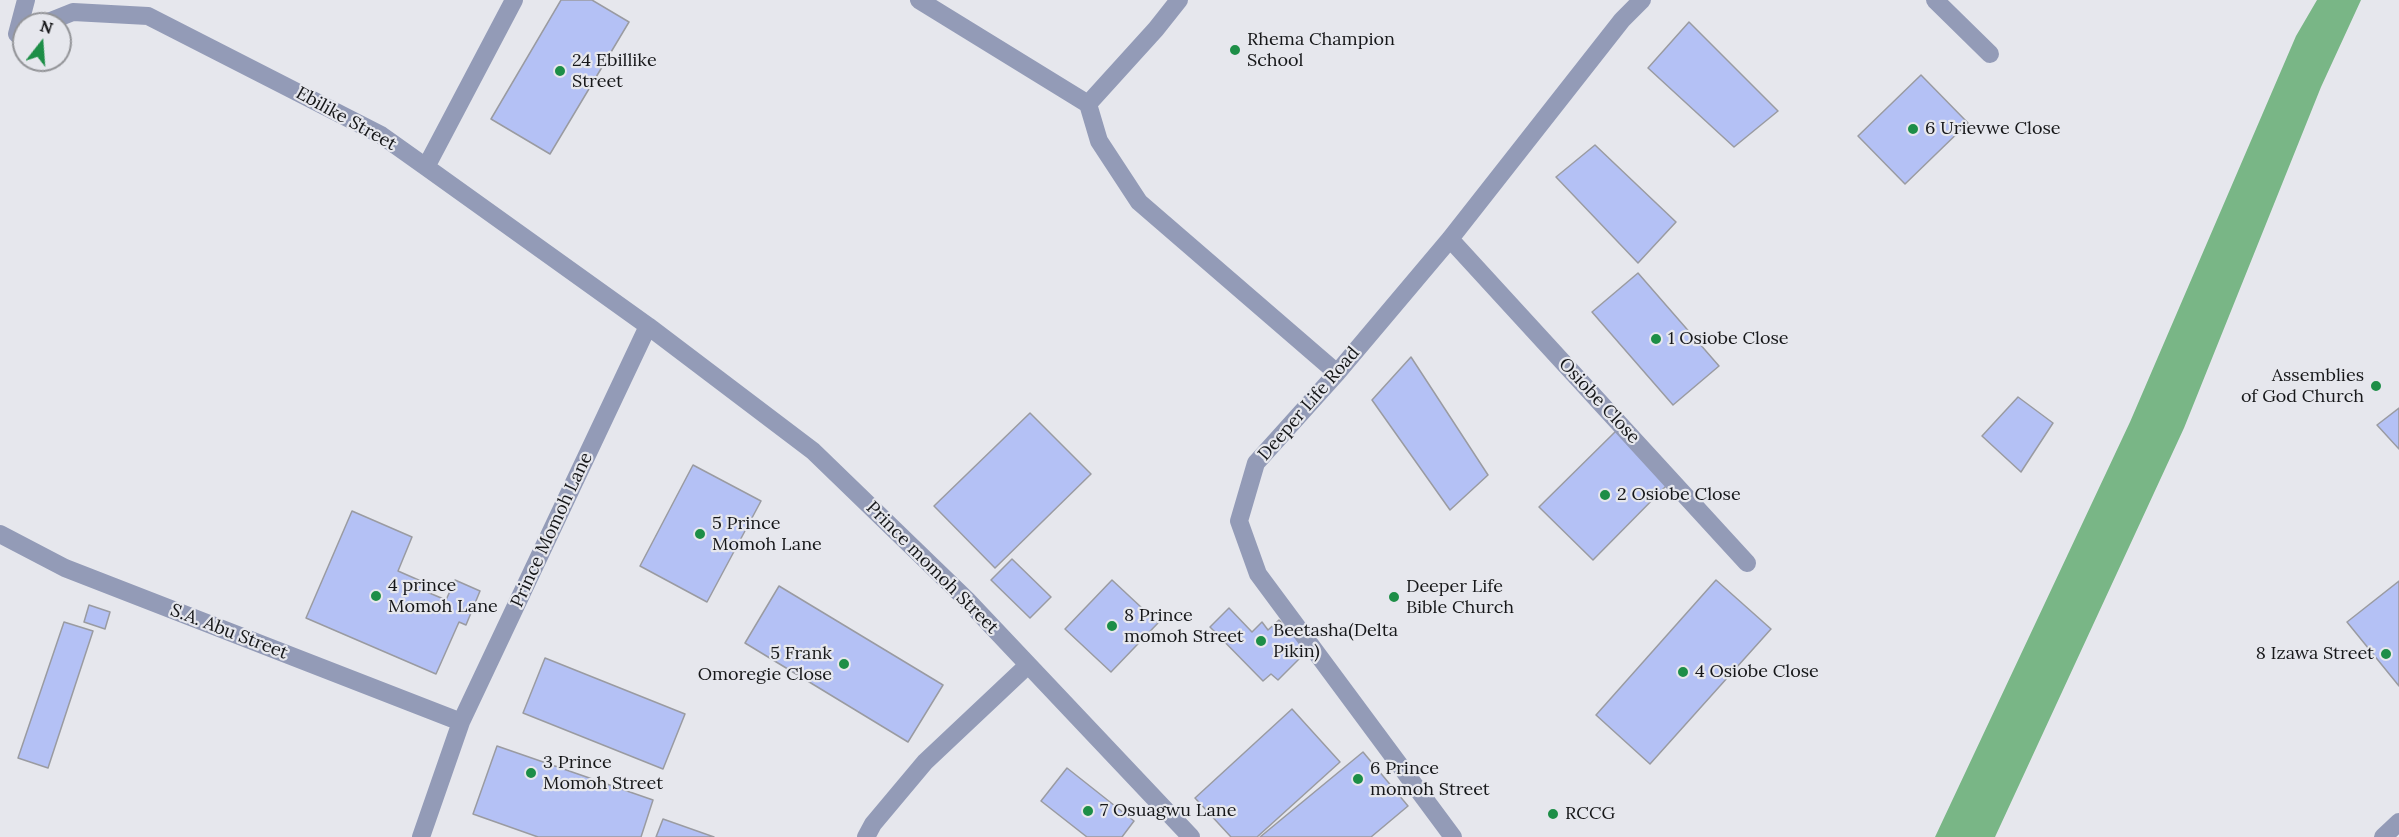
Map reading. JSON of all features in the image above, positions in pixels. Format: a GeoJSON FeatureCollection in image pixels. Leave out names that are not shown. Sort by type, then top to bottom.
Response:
{"type":"FeatureCollection","features":[{"type":"Feature","properties":{"kind":"street"},"geometry":{"type":"LineString","coordinates":[[426,167],[514,0]]}},
{"type":"Feature","properties":{"kind":"street"},"geometry":{"type":"LineString","coordinates":[[918,0],[1088,104],[1099,141],[1139,202],[1337,373]]}},
{"type":"Feature","properties":{"kind":"street"},"geometry":{"type":"LineString","coordinates":[[1088,104],[1179,0]]}},
{"type":"Feature","properties":{"kind":"street","name":"Deeper Life Road"},"geometry":{"type":"LineString","coordinates":[[1453,837],[1258,574],[1239,521],[1256,463],[1337,373],[1450,239],[1622,20],[1642,0]]}},
{"type":"Feature","properties":{"kind":"street"},"geometry":{"type":"LineString","coordinates":[[1935,0],[1990,54]]}},
{"type":"Feature","properties":{"kind":"street","name":"Ebilike Street"},"geometry":{"type":"LineString","coordinates":[[72,13],[148,16],[381,135],[648,326]]}},
{"type":"Feature","properties":{"kind":"street","name":"Osiobe Close"},"geometry":{"type":"LineString","coordinates":[[1450,239],[1747,562]]}},
{"type":"Feature","properties":{"kind":"street","name":"Prince momoh Street"},"geometry":{"type":"LineString","coordinates":[[648,326],[813,451],[967,600],[1191,837]]}},
{"type":"Feature","properties":{"kind":"street","name":"Prince Momoh Lane"},"geometry":{"type":"LineString","coordinates":[[421,837],[461,722],[648,326]]}},
{"type":"Feature","properties":{"kind":"street","name":"S.A. Abu Street"},"geometry":{"type":"LineString","coordinates":[[0,534],[65,568],[461,722]]}},
{"type":"Feature","properties":{"kind":"street"},"geometry":{"type":"LineString","coordinates":[[866,837],[873,824],[925,762],[1028,665]]}},
{"type":"Feature","properties":{"kind":"street"},"geometry":{"type":"LineString","coordinates":[[2383,837],[2399,822]]}},
{"type":"Feature","properties":{"kind":"shaded area"},"geometry":{"type":"Polygon","coordinates":[[[2317,0],[2361,0],[2321,87],[2184,428],[1995,837],[1935,837],[2130,422],[2296,36],[2317,0]]]}},
{"type":"Feature","properties":{"kind":"building","name":"24 Ebillike Street"},"geometry":{"type":"Polygon","coordinates":[[[561,0],[592,0],[629,22],[550,154],[491,119],[561,0]]]}},
{"type":"Feature","properties":{"kind":"building"},"geometry":{"type":"Polygon","coordinates":[[[1689,22],[1778,111],[1734,147],[1648,68],[1689,22]]]}},
{"type":"Feature","properties":{"kind":"building","name":"6 Urievwe Close"},"geometry":{"type":"Polygon","coordinates":[[[1921,75],[1968,123],[1905,184],[1858,136],[1921,75]]]}},
{"type":"Feature","properties":{"kind":"building"},"geometry":{"type":"Polygon","coordinates":[[[1595,145],[1676,222],[1638,263],[1556,177],[1595,145]]]}},
{"type":"Feature","properties":{"kind":"building","name":"1 Osiobe Close"},"geometry":{"type":"Polygon","coordinates":[[[1638,273],[1719,366],[1673,405],[1592,312],[1638,273]]]}},
{"type":"Feature","properties":{"kind":"building"},"geometry":{"type":"Polygon","coordinates":[[[1411,357],[1488,475],[1450,510],[1372,400],[1411,357]]]}},
{"type":"Feature","properties":{"kind":"building"},"geometry":{"type":"Polygon","coordinates":[[[2018,397],[2053,423],[2021,472],[1982,436],[2018,397]]]}},
{"type":"Feature","properties":{"kind":"building"},"geometry":{"type":"Polygon","coordinates":[[[2399,408],[2399,449],[2377,425],[2399,408]]]}},
{"type":"Feature","properties":{"kind":"building"},"geometry":{"type":"Polygon","coordinates":[[[1030,413],[1091,474],[995,568],[934,506],[1030,413]]]}},
{"type":"Feature","properties":{"kind":"building","name":"2 Osiobe Close"},"geometry":{"type":"Polygon","coordinates":[[[1617,430],[1670,482],[1593,560],[1539,507],[1617,430]]]}},
{"type":"Feature","properties":{"kind":"building","name":"5 Prince Momoh Lane"},"geometry":{"type":"Polygon","coordinates":[[[693,465],[761,501],[707,602],[640,566],[693,465]]]}},
{"type":"Feature","properties":{"kind":"building","name":"4 prince Momoh Lane"},"geometry":{"type":"Polygon","coordinates":[[[352,511],[412,537],[398,571],[430,585],[427,592],[446,600],[455,580],[480,591],[466,625],[459,622],[436,674],[306,618],[352,511]]]}},
{"type":"Feature","properties":{"kind":"building"},"geometry":{"type":"Polygon","coordinates":[[[1012,559],[1051,597],[1030,618],[991,580],[1012,559]]]}},
{"type":"Feature","properties":{"kind":"building","name":"8 Prince momoh Street"},"geometry":{"type":"Polygon","coordinates":[[[1112,580],[1158,623],[1111,672],[1065,629],[1112,580]]]}},
{"type":"Feature","properties":{"kind":"building","name":"4 Osiobe Close"},"geometry":{"type":"Polygon","coordinates":[[[1716,580],[1771,629],[1650,764],[1596,715],[1716,580]]]}},
{"type":"Feature","properties":{"kind":"building","name":"8 Izawa Street"},"geometry":{"type":"Polygon","coordinates":[[[2399,581],[2399,686],[2347,622],[2399,581]]]}},
{"type":"Feature","properties":{"kind":"building","name":"5 Frank Omoregie Close"},"geometry":{"type":"Polygon","coordinates":[[[779,586],[943,685],[908,742],[745,643],[779,586]]]}},
{"type":"Feature","properties":{"kind":"building"},"geometry":{"type":"Polygon","coordinates":[[[89,605],[110,612],[105,629],[84,622],[89,605]]]}},
{"type":"Feature","properties":{"kind":"building","name":"Beetasha(Delta Pikin)"},"geometry":{"type":"Polygon","coordinates":[[[1229,608],[1252,632],[1262,622],[1268,630],[1279,620],[1308,650],[1278,680],[1271,674],[1263,681],[1210,627],[1229,608]]]}},
{"type":"Feature","properties":{"kind":"building"},"geometry":{"type":"Polygon","coordinates":[[[64,622],[93,631],[48,768],[18,758],[64,622]]]}},
{"type":"Feature","properties":{"kind":"building"},"geometry":{"type":"Polygon","coordinates":[[[545,658],[685,714],[663,769],[523,713],[545,658]]]}},
{"type":"Feature","properties":{"kind":"building"},"geometry":{"type":"Polygon","coordinates":[[[1292,709],[1340,762],[1257,837],[1231,837],[1195,798],[1292,709]]]}},
{"type":"Feature","properties":{"kind":"building","name":"3 Prince Momoh Street"},"geometry":{"type":"Polygon","coordinates":[[[497,746],[653,800],[641,837],[538,837],[473,814],[497,746]]]}},
{"type":"Feature","properties":{"kind":"building","name":"6 Prince momoh Street"},"geometry":{"type":"Polygon","coordinates":[[[1363,752],[1408,806],[1371,837],[1260,837],[1363,752]]]}},
{"type":"Feature","properties":{"kind":"building","name":"7 Osuagwu Lane"},"geometry":{"type":"Polygon","coordinates":[[[1067,768],[1134,821],[1122,837],[1087,837],[1041,801],[1067,768]]]}},
{"type":"Feature","properties":{"kind":"building"},"geometry":{"type":"Polygon","coordinates":[[[663,819],[714,837],[656,837],[663,819]]]}},
{"type":"Feature","properties":{"kind":"place","name":"Rhema Champion School"},"geometry":{"type":"Point","coordinates":[1235,50]}},
{"type":"Feature","properties":{"kind":"place","name":"24 Ebillike Street"},"geometry":{"type":"Point","coordinates":[560,71]}},
{"type":"Feature","properties":{"kind":"place","name":"6 Urievwe Close"},"geometry":{"type":"Point","coordinates":[1913,129]}},
{"type":"Feature","properties":{"kind":"place","name":"1 Osiobe Close"},"geometry":{"type":"Point","coordinates":[1656,339]}},
{"type":"Feature","properties":{"kind":"place","name":"Assemblies of God Church"},"geometry":{"type":"Point","coordinates":[2376,386]}},
{"type":"Feature","properties":{"kind":"place","name":"2 Osiobe Close"},"geometry":{"type":"Point","coordinates":[1605,495]}},
{"type":"Feature","properties":{"kind":"place","name":"5 Prince Momoh Lane"},"geometry":{"type":"Point","coordinates":[700,534]}},
{"type":"Feature","properties":{"kind":"place","name":"4 prince Momoh Lane"},"geometry":{"type":"Point","coordinates":[376,596]}},
{"type":"Feature","properties":{"kind":"place","name":"Deeper Life Bible Church"},"geometry":{"type":"Point","coordinates":[1394,597]}},
{"type":"Feature","properties":{"kind":"place","name":"8 Prince momoh Street"},"geometry":{"type":"Point","coordinates":[1112,626]}},
{"type":"Feature","properties":{"kind":"place","name":"Beetasha(Delta Pikin)"},"geometry":{"type":"Point","coordinates":[1261,641]}},
{"type":"Feature","properties":{"kind":"place","name":"8 Izawa Street"},"geometry":{"type":"Point","coordinates":[2386,654]}},
{"type":"Feature","properties":{"kind":"place","name":"5 Frank Omoregie Close"},"geometry":{"type":"Point","coordinates":[844,664]}},
{"type":"Feature","properties":{"kind":"place","name":"4 Osiobe Close"},"geometry":{"type":"Point","coordinates":[1683,672]}},
{"type":"Feature","properties":{"kind":"place","name":"3 Prince Momoh Street"},"geometry":{"type":"Point","coordinates":[531,773]}},
{"type":"Feature","properties":{"kind":"place","name":"6 Prince momoh Street"},"geometry":{"type":"Point","coordinates":[1358,779]}},
{"type":"Feature","properties":{"kind":"place","name":"7 Osuagwu Lane"},"geometry":{"type":"Point","coordinates":[1088,811]}},
{"type":"Feature","properties":{"kind":"place","name":"RCCG"},"geometry":{"type":"Point","coordinates":[1553,814]}}]}
